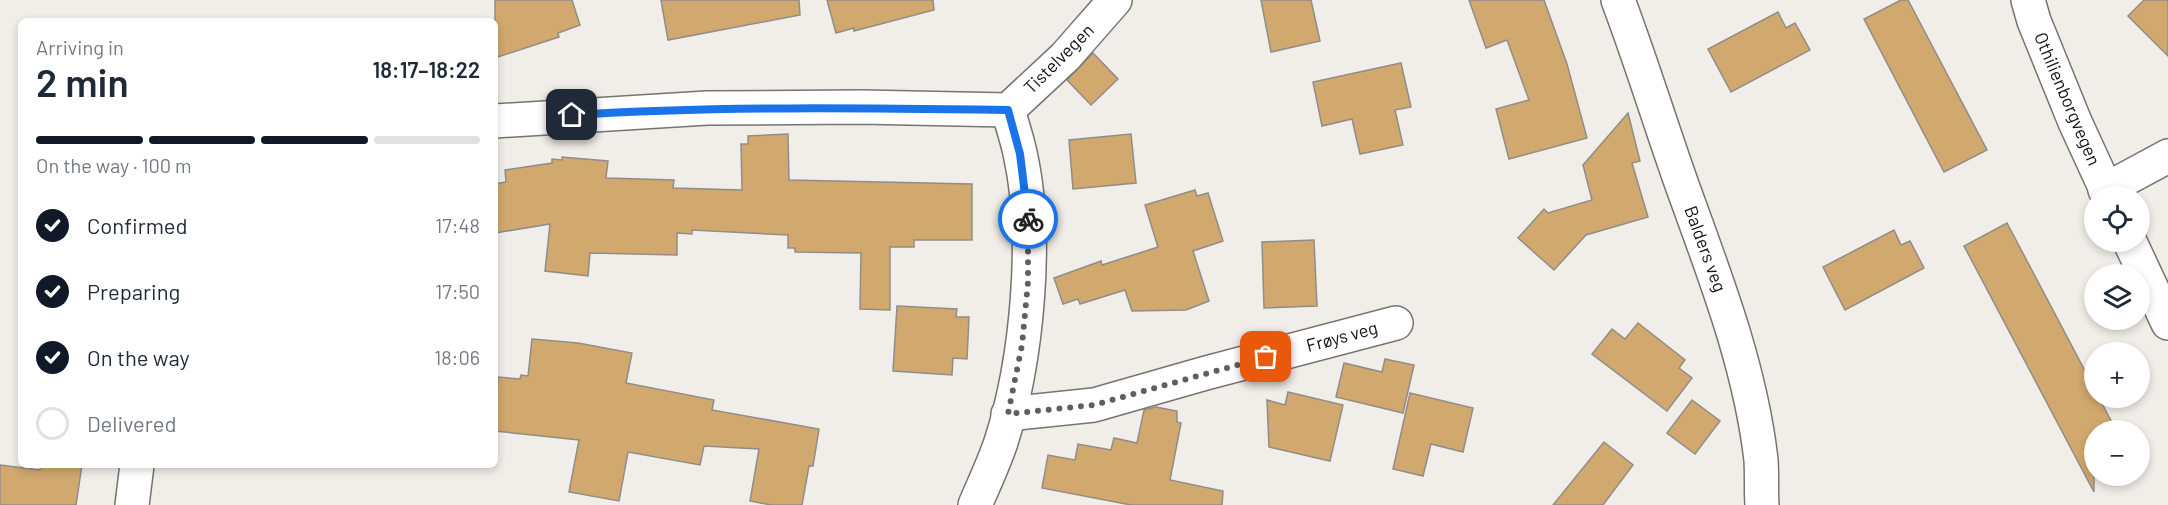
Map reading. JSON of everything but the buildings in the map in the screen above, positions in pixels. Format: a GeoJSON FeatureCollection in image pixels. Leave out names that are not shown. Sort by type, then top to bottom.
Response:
{"type":"FeatureCollection","features":[{"type":"Feature","properties":{"kind":"street","name":"Tistelvegen"},"geometry":{"type":"LineString","coordinates":[[1008,110],[1065,57],[1114,0]]}},
{"type":"Feature","properties":{"kind":"street","name":"Balders veg"},"geometry":{"type":"LineString","coordinates":[[1618,0],[1730,318],[1754,415],[1761,462],[1762,505]]}},
{"type":"Feature","properties":{"kind":"street","name":"Othilienborgvegen"},"geometry":{"type":"LineString","coordinates":[[2028,0],[2034,21],[2075,122],[2104,186]]}},
{"type":"Feature","properties":{"kind":"street"},"geometry":{"type":"LineString","coordinates":[[498,121],[707,108],[861,107],[1008,110],[1020,154],[1028,208],[1028,282],[1022,345],[1008,414],[1000,442],[975,505]]}},
{"type":"Feature","properties":{"kind":"street"},"geometry":{"type":"LineString","coordinates":[[2119,186],[2168,156]]}},
{"type":"Feature","properties":{"kind":"street"},"geometry":{"type":"LineString","coordinates":[[2135,252],[2168,323]]}},
{"type":"Feature","properties":{"kind":"street","name":"Frøys veg"},"geometry":{"type":"LineString","coordinates":[[1008,414],[1094,405],[1396,323]]}},
{"type":"Feature","properties":{"kind":"street"},"geometry":{"type":"LineString","coordinates":[[132,505],[137,468]]}},
{"type":"Feature","properties":{"kind":"way so far"},"geometry":{"type":"LineString","coordinates":[[1028,219],[1028,282],[1022,345],[1008,414],[1094,405],[1266,357]]}},
{"type":"Feature","properties":{"kind":"route"},"geometry":{"type":"LineString","coordinates":[[572,115],[707,108],[861,107],[1008,110],[1020,154],[1028,219]]}}]}
